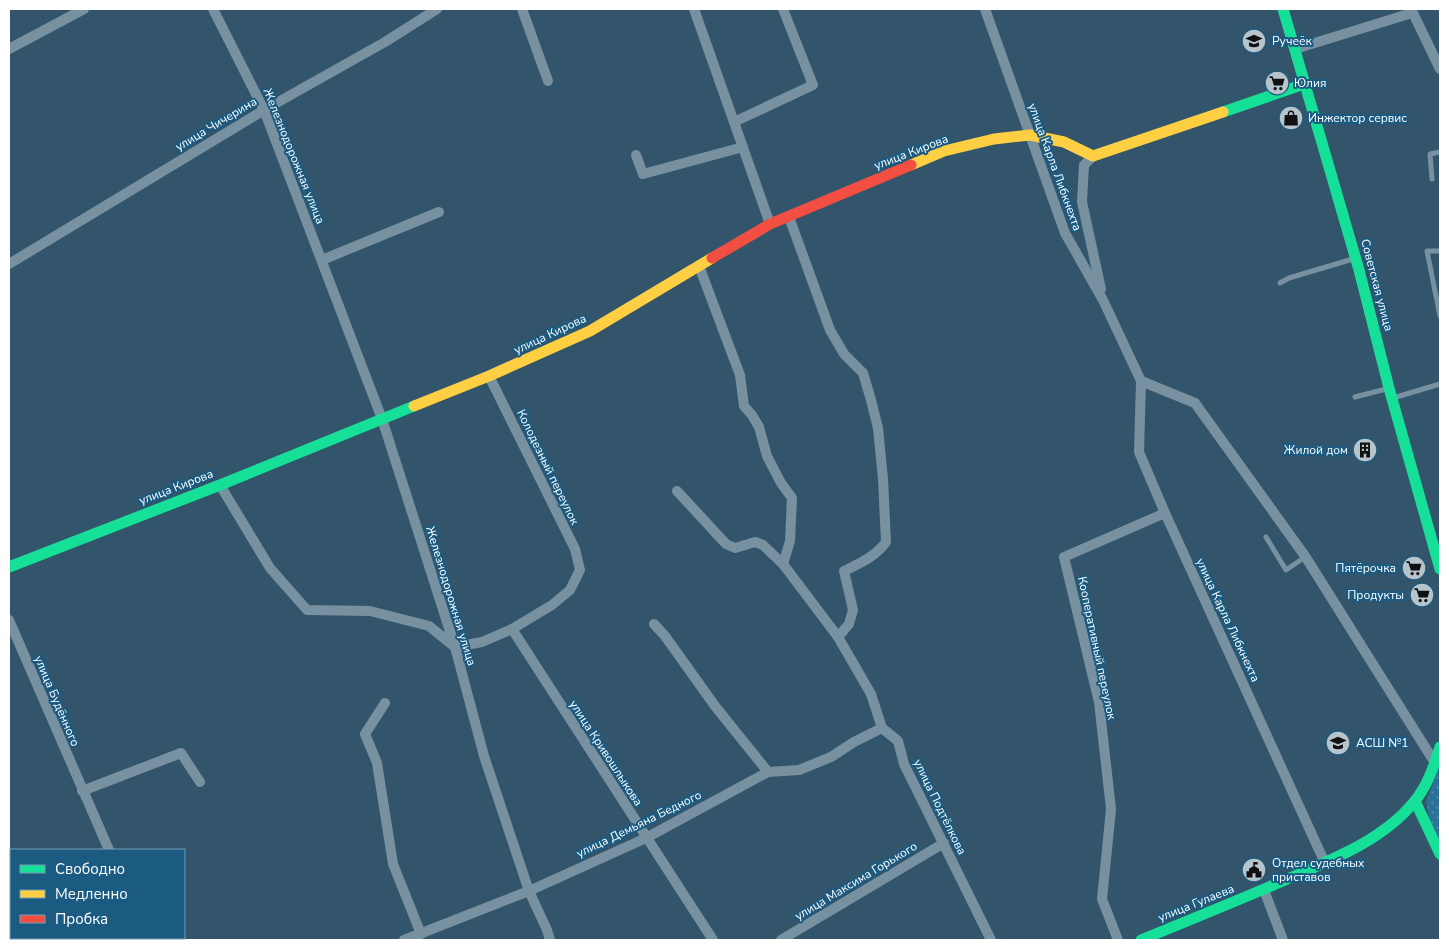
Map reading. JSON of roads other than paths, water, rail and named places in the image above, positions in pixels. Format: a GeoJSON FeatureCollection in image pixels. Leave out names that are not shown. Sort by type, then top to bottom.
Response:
{"type":"FeatureCollection","features":[{"type":"Feature","properties":{"kind":"street"},"geometry":{"type":"LineString","coordinates":[[9,49],[84,9]]}},
{"type":"Feature","properties":{"kind":"street","name":"Железнодорожная улица"},"geometry":{"type":"LineString","coordinates":[[213,9],[264,110],[382,419],[455,647],[484,756],[529,891],[550,940]]}},
{"type":"Feature","properties":{"kind":"street","name":"улица Чичерина"},"geometry":{"type":"LineString","coordinates":[[9,264],[264,110],[385,42],[437,9]]}},
{"type":"Feature","properties":{"kind":"street"},"geometry":{"type":"LineString","coordinates":[[522,9],[548,81]]}},
{"type":"Feature","properties":{"kind":"street"},"geometry":{"type":"LineString","coordinates":[[694,9],[770,224]]}},
{"type":"Feature","properties":{"kind":"street"},"geometry":{"type":"LineString","coordinates":[[734,122],[813,85],[783,9]]}},
{"type":"Feature","properties":{"kind":"street","name":"улица Карла Либкнехта"},"geometry":{"type":"LineString","coordinates":[[985,9],[1065,233],[1103,300],[1141,381],[1139,452],[1325,863]]}},
{"type":"Feature","properties":{"kind":"street","name":"Советская улица"},"geometry":{"type":"LineString","coordinates":[[1283,9],[1356,258],[1440,569]]}},
{"type":"Feature","properties":{"kind":"street"},"geometry":{"type":"LineString","coordinates":[[1295,49],[1411,11],[1440,70]]}},
{"type":"Feature","properties":{"kind":"street"},"geometry":{"type":"LineString","coordinates":[[1103,300],[1082,202],[1084,165],[1093,156],[1304,84]]}},
{"type":"Feature","properties":{"kind":"street","name":"улица Кирова"},"geometry":{"type":"LineString","coordinates":[[9,568],[489,376],[590,331],[770,224],[944,151],[994,139],[1030,135],[1064,142],[1093,156]]}},
{"type":"Feature","properties":{"kind":"street"},"geometry":{"type":"LineString","coordinates":[[636,155],[643,174],[743,147]]}},
{"type":"Feature","properties":{"kind":"street"},"geometry":{"type":"LineString","coordinates":[[322,260],[439,212]]}},
{"type":"Feature","properties":{"kind":"street"},"geometry":{"type":"LineString","coordinates":[[789,217],[830,330],[844,354],[863,373],[878,428],[886,542],[871,557],[844,571],[853,610],[849,624],[838,637]]}},
{"type":"Feature","properties":{"kind":"street"},"geometry":{"type":"LineString","coordinates":[[699,266],[740,376],[744,406],[759,427],[767,456],[781,483],[792,498],[790,541],[783,564]]}},
{"type":"Feature","properties":{"kind":"street","name":"Колодезный переулок"},"geometry":{"type":"LineString","coordinates":[[489,376],[575,549],[580,570],[570,590],[552,605],[512,629]]}},
{"type":"Feature","properties":{"kind":"street"},"geometry":{"type":"LineString","coordinates":[[1141,381],[1194,403],[1305,556],[1435,763]]}},
{"type":"Feature","properties":{"kind":"street"},"geometry":{"type":"LineString","coordinates":[[220,485],[270,568],[307,610],[370,611],[429,626],[455,647],[482,642],[512,629]]}},
{"type":"Feature","properties":{"kind":"street","name":"улица Подтёлкова"},"geometry":{"type":"LineString","coordinates":[[677,490],[726,544],[735,548],[755,542],[763,545],[783,564],[838,637],[871,694],[882,728],[898,741],[904,764],[991,940]]}},
{"type":"Feature","properties":{"kind":"street","name":"Кооперативный переулок"},"geometry":{"type":"LineString","coordinates":[[1118,940],[1102,899],[1111,809],[1099,702],[1064,557],[1165,513]]}},
{"type":"Feature","properties":{"kind":"street"},"geometry":{"type":"LineString","coordinates":[[1426,520],[1440,515]]}},
{"type":"Feature","properties":{"kind":"street","name":"улица Будённого"},"geometry":{"type":"LineString","coordinates":[[9,620],[109,849]]}},
{"type":"Feature","properties":{"kind":"street"},"geometry":{"type":"LineString","coordinates":[[654,624],[665,636],[715,706],[768,772]]}},
{"type":"Feature","properties":{"kind":"street","name":"улица Кривошлыкова"},"geometry":{"type":"LineString","coordinates":[[512,629],[713,940]]}},
{"type":"Feature","properties":{"kind":"street"},"geometry":{"type":"LineString","coordinates":[[386,704],[365,734],[376,762],[393,864],[421,934]]}},
{"type":"Feature","properties":{"kind":"street","name":"улица Демьяна Бедного"},"geometry":{"type":"LineString","coordinates":[[404,940],[529,891],[646,838],[768,772],[799,770],[831,757],[854,742],[882,728]]}},
{"type":"Feature","properties":{"kind":"street","name":"улица Гулаева"},"geometry":{"type":"LineString","coordinates":[[1144,940],[1325,863],[1358,846],[1391,825],[1415,801],[1435,763],[1440,747]]}},
{"type":"Feature","properties":{"kind":"street"},"geometry":{"type":"LineString","coordinates":[[82,791],[181,753],[200,782]]}},
{"type":"Feature","properties":{"kind":"street"},"geometry":{"type":"LineString","coordinates":[[1415,801],[1440,854]]}},
{"type":"Feature","properties":{"kind":"street","name":"улица Максима Горького"},"geometry":{"type":"LineString","coordinates":[[781,940],[944,843]]}},
{"type":"Feature","properties":{"kind":"street"},"geometry":{"type":"LineString","coordinates":[[1264,890],[1283,940]]}},
{"type":"Feature","properties":{"kind":"lane"},"geometry":{"type":"LineString","coordinates":[[1432,178],[1430,154],[1440,152]]}},
{"type":"Feature","properties":{"kind":"lane"},"geometry":{"type":"LineString","coordinates":[[1440,251],[1427,251],[1440,316]]}},
{"type":"Feature","properties":{"kind":"lane"},"geometry":{"type":"LineString","coordinates":[[1280,283],[1289,278],[1356,258]]}},
{"type":"Feature","properties":{"kind":"lane"},"geometry":{"type":"LineString","coordinates":[[1355,397],[1440,384]]}},
{"type":"Feature","properties":{"kind":"lane"},"geometry":{"type":"LineString","coordinates":[[1266,537],[1286,570],[1305,556]]}},
{"type":"Feature","properties":{"kind":"place","name":"Ручеёк"},"geometry":{"type":"Point","coordinates":[1254,41]}},
{"type":"Feature","properties":{"kind":"place","name":"Юлия"},"geometry":{"type":"Point","coordinates":[1277,83]}},
{"type":"Feature","properties":{"kind":"place","name":"Инжектор сервис"},"geometry":{"type":"Point","coordinates":[1291,118]}},
{"type":"Feature","properties":{"kind":"place","name":"Жилой дом"},"geometry":{"type":"Point","coordinates":[1365,450]}},
{"type":"Feature","properties":{"kind":"place","name":"Пятёрочка"},"geometry":{"type":"Point","coordinates":[1414,568]}},
{"type":"Feature","properties":{"kind":"place","name":"Продукты"},"geometry":{"type":"Point","coordinates":[1422,595]}},
{"type":"Feature","properties":{"kind":"place","name":"АСШ №1"},"geometry":{"type":"Point","coordinates":[1338,743]}},
{"type":"Feature","properties":{"kind":"place","name":"Отдел судебных приставов"},"geometry":{"type":"Point","coordinates":[1254,870]}}]}
